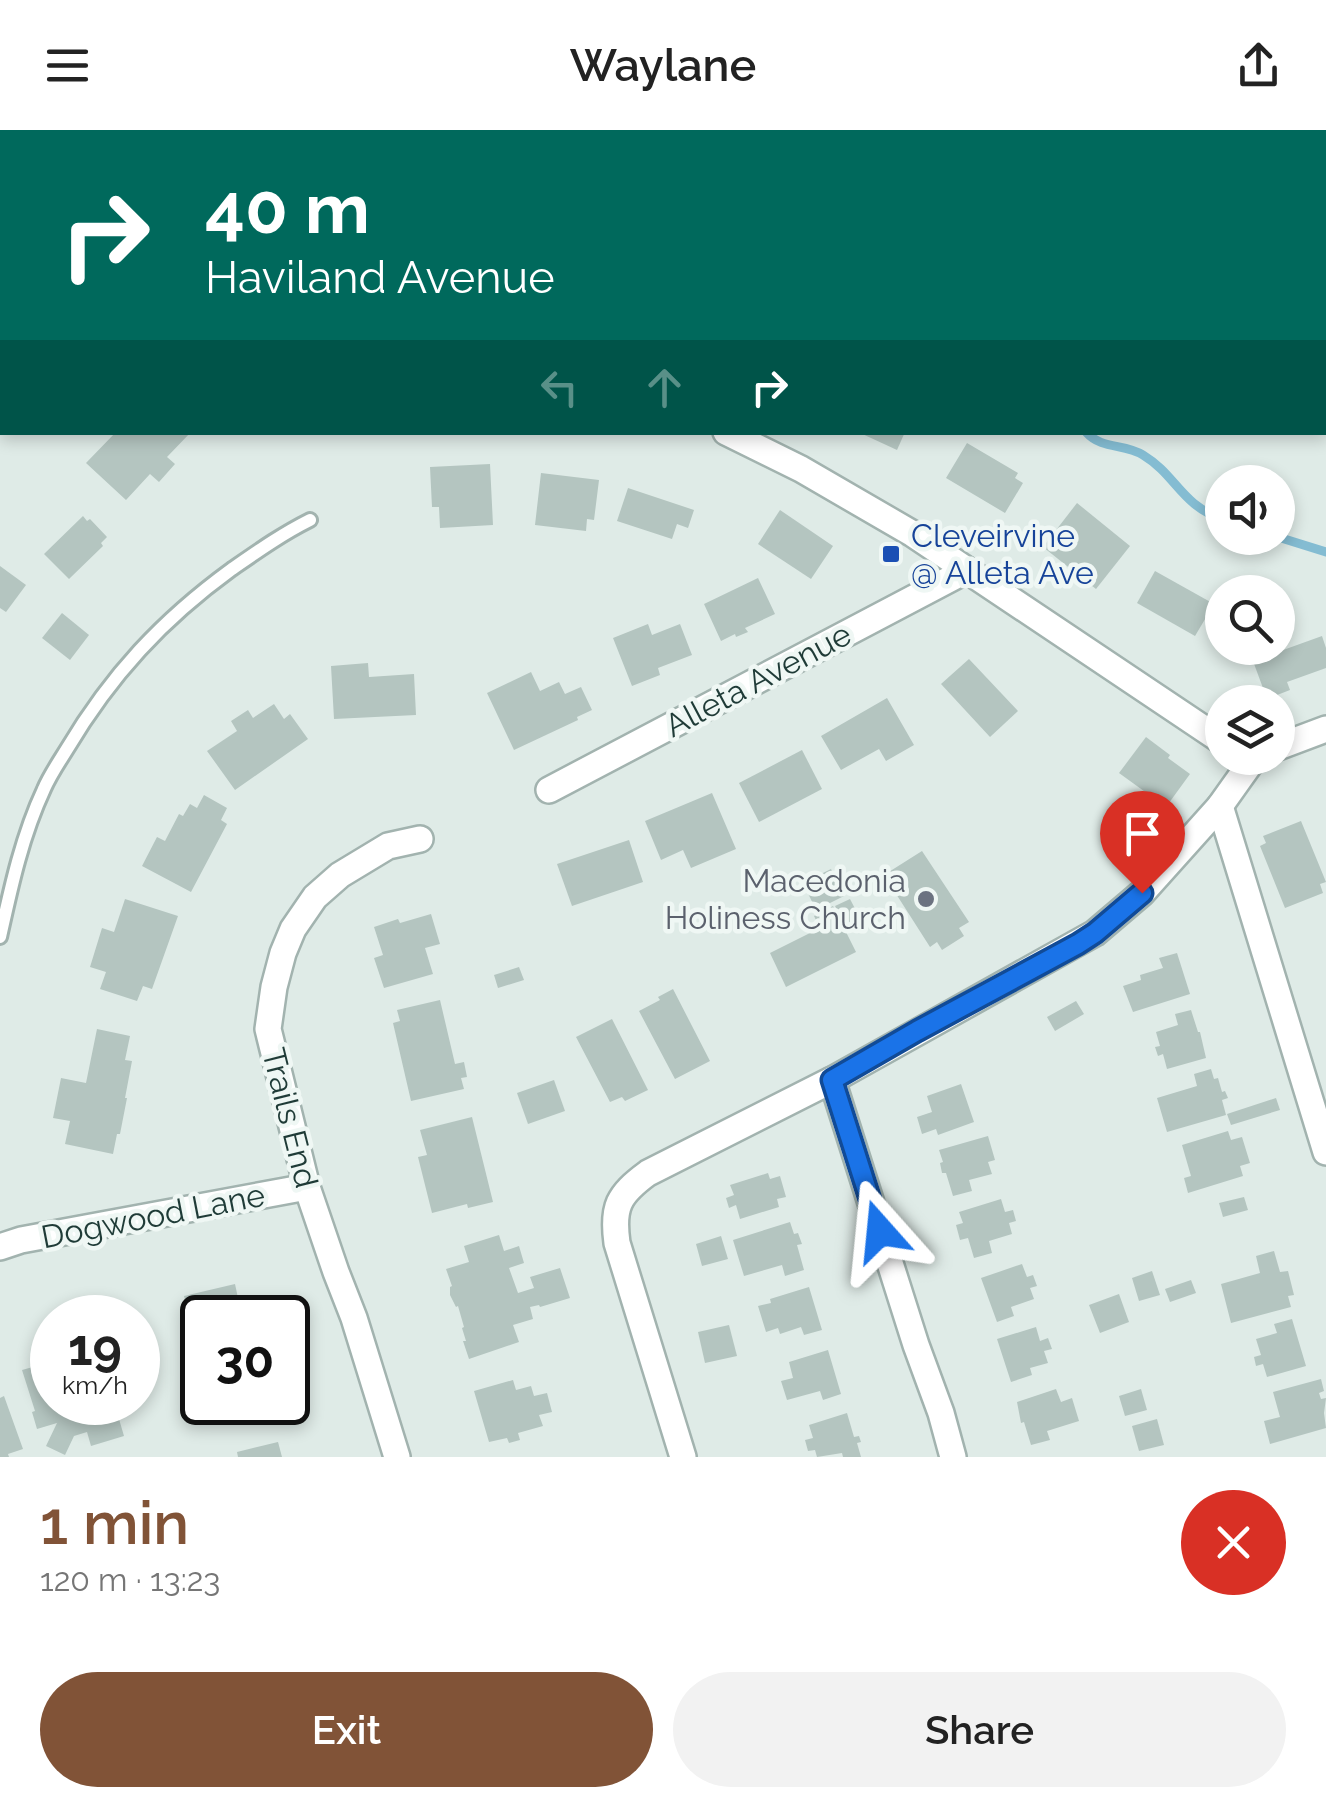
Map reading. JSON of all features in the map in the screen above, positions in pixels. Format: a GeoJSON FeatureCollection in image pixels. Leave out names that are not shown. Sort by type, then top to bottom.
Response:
{"type":"FeatureCollection","features":[{"type":"Feature","properties":{"kind":"street"},"geometry":{"type":"LineString","coordinates":[[732,435],[801,469],[914,534],[1205,730]]}},
{"type":"Feature","properties":{"kind":"street","name":"Alleta Avenue"},"geometry":{"type":"LineString","coordinates":[[550,790],[967,570]]}},
{"type":"Feature","properties":{"kind":"street"},"geometry":{"type":"LineString","coordinates":[[1295,741],[1326,729]]}},
{"type":"Feature","properties":{"kind":"street"},"geometry":{"type":"LineString","coordinates":[[683,1457],[617,1243],[614,1220],[620,1201],[632,1184],[648,1172],[832,1080],[1095,933],[1142,893],[1220,806],[1241,775]]}},
{"type":"Feature","properties":{"kind":"street"},"geometry":{"type":"LineString","coordinates":[[1220,806],[1326,1152]]}},
{"type":"Feature","properties":{"kind":"street","name":"Trails End"},"geometry":{"type":"LineString","coordinates":[[397,1457],[354,1318],[307,1187],[268,1030],[283,952],[292,928],[315,897],[340,875],[388,846],[420,839]]}},
{"type":"Feature","properties":{"kind":"street"},"geometry":{"type":"LineString","coordinates":[[832,1080],[953,1457]]}},
{"type":"Feature","properties":{"kind":"street","name":"Dogwood Lane"},"geometry":{"type":"LineString","coordinates":[[0,1247],[307,1187]]}},
{"type":"Feature","properties":{"kind":"lane"},"geometry":{"type":"LineString","coordinates":[[0,937],[33,814],[92,708],[130,659],[169,619],[279,535],[310,520]]}},
{"type":"Feature","properties":{"kind":"building"},"geometry":{"type":"Polygon","coordinates":[[[113,435],[188,435],[167,457],[175,464],[159,482],[150,474],[126,500],[86,463],[113,435]]]}},
{"type":"Feature","properties":{"kind":"building"},"geometry":{"type":"Polygon","coordinates":[[[864,435],[904,435],[897,450],[864,435]]]}},
{"type":"Feature","properties":{"kind":"building"},"geometry":{"type":"Polygon","coordinates":[[[967,443],[1018,473],[1015,478],[1023,483],[1005,513],[946,478],[967,443]]]}},
{"type":"Feature","properties":{"kind":"building"},"geometry":{"type":"Polygon","coordinates":[[[490,464],[493,525],[440,528],[439,507],[432,507],[430,467],[490,464]]]}},
{"type":"Feature","properties":{"kind":"building"},"geometry":{"type":"Polygon","coordinates":[[[541,473],[599,480],[594,520],[587,519],[586,531],[535,525],[541,473]]]}},
{"type":"Feature","properties":{"kind":"building"},"geometry":{"type":"Polygon","coordinates":[[[628,488],[694,510],[688,528],[677,524],[672,539],[617,521],[628,488]]]}},
{"type":"Feature","properties":{"kind":"building"},"geometry":{"type":"Polygon","coordinates":[[[1077,503],[1130,546],[1096,589],[1043,547],[1077,503]]]}},
{"type":"Feature","properties":{"kind":"building"},"geometry":{"type":"Polygon","coordinates":[[[780,510],[833,546],[811,579],[758,544],[780,510]]]}},
{"type":"Feature","properties":{"kind":"building"},"geometry":{"type":"Polygon","coordinates":[[[83,516],[107,537],[101,543],[103,546],[69,579],[44,554],[83,516]]]}},
{"type":"Feature","properties":{"kind":"building"},"geometry":{"type":"Polygon","coordinates":[[[0,566],[26,585],[6,612],[0,608],[0,566]]]}},
{"type":"Feature","properties":{"kind":"building"},"geometry":{"type":"Polygon","coordinates":[[[1155,571],[1205,599],[1205,619],[1195,636],[1137,603],[1155,571]]]}},
{"type":"Feature","properties":{"kind":"building"},"geometry":{"type":"Polygon","coordinates":[[[758,578],[775,614],[745,628],[748,632],[721,641],[704,604],[758,578]]]}},
{"type":"Feature","properties":{"kind":"building"},"geometry":{"type":"Polygon","coordinates":[[[62,613],[89,635],[70,660],[42,638],[62,613]]]}},
{"type":"Feature","properties":{"kind":"building"},"geometry":{"type":"Polygon","coordinates":[[[648,624],[652,635],[680,624],[692,655],[658,668],[660,675],[632,686],[613,638],[648,624]]]}},
{"type":"Feature","properties":{"kind":"building"},"geometry":{"type":"Polygon","coordinates":[[[1322,636],[1326,668],[1287,682],[1288,685],[1262,685],[1254,665],[1295,665],[1295,646],[1322,636]]]}},
{"type":"Feature","properties":{"kind":"building"},"geometry":{"type":"Polygon","coordinates":[[[969,659],[1018,711],[990,737],[941,684],[969,659]]]}},
{"type":"Feature","properties":{"kind":"building"},"geometry":{"type":"Polygon","coordinates":[[[368,663],[369,677],[414,674],[416,715],[334,719],[331,666],[368,663]]]}},
{"type":"Feature","properties":{"kind":"building"},"geometry":{"type":"Polygon","coordinates":[[[531,672],[540,691],[559,682],[565,694],[581,687],[592,710],[514,750],[487,693],[531,672]]]}},
{"type":"Feature","properties":{"kind":"building"},"geometry":{"type":"Polygon","coordinates":[[[887,698],[914,745],[886,761],[879,749],[841,770],[821,736],[887,698]]]}},
{"type":"Feature","properties":{"kind":"building"},"geometry":{"type":"Polygon","coordinates":[[[274,704],[284,719],[290,714],[308,739],[235,790],[207,751],[237,731],[231,721],[248,710],[253,718],[274,704]]]}},
{"type":"Feature","properties":{"kind":"building"},"geometry":{"type":"Polygon","coordinates":[[[1146,737],[1190,774],[1166,807],[1119,773],[1146,737]]]}},
{"type":"Feature","properties":{"kind":"building"},"geometry":{"type":"Polygon","coordinates":[[[802,750],[822,789],[759,822],[739,783],[802,750]]]}},
{"type":"Feature","properties":{"kind":"building"},"geometry":{"type":"Polygon","coordinates":[[[712,793],[736,849],[691,868],[683,850],[661,860],[645,821],[712,793]]]}},
{"type":"Feature","properties":{"kind":"building"},"geometry":{"type":"Polygon","coordinates":[[[204,795],[227,808],[221,820],[227,824],[191,892],[142,866],[157,837],[165,841],[179,814],[183,816],[190,804],[197,808],[204,795]]]}},
{"type":"Feature","properties":{"kind":"building"},"geometry":{"type":"Polygon","coordinates":[[[1301,821],[1326,882],[1320,884],[1323,893],[1285,908],[1260,846],[1266,843],[1263,836],[1301,821]]]}},
{"type":"Feature","properties":{"kind":"building"},"geometry":{"type":"Polygon","coordinates":[[[629,840],[643,882],[572,906],[557,864],[629,840]]]}},
{"type":"Feature","properties":{"kind":"building","name":"Macedonia Holiness Church"},"geometry":{"type":"Polygon","coordinates":[[[922,851],[969,922],[959,928],[964,936],[942,950],[937,942],[930,947],[884,875],[922,851]]]}},
{"type":"Feature","properties":{"kind":"building"},"geometry":{"type":"Polygon","coordinates":[[[831,869],[844,896],[816,910],[803,883],[831,869]]]}},
{"type":"Feature","properties":{"kind":"building"},"geometry":{"type":"Polygon","coordinates":[[[125,899],[178,916],[152,989],[143,986],[137,1001],[100,989],[106,972],[90,967],[102,928],[114,932],[125,899]]]}},
{"type":"Feature","properties":{"kind":"building"},"geometry":{"type":"Polygon","coordinates":[[[850,899],[862,922],[848,930],[835,906],[850,899]]]}},
{"type":"Feature","properties":{"kind":"building"},"geometry":{"type":"Polygon","coordinates":[[[833,906],[856,952],[786,987],[770,953],[820,928],[814,916],[833,906]]]}},
{"type":"Feature","properties":{"kind":"building"},"geometry":{"type":"Polygon","coordinates":[[[431,914],[440,944],[425,948],[433,974],[384,988],[374,958],[383,955],[374,927],[431,914]]]}},
{"type":"Feature","properties":{"kind":"building"},"geometry":{"type":"Polygon","coordinates":[[[1177,953],[1190,994],[1133,1012],[1123,986],[1141,980],[1140,975],[1163,968],[1159,958],[1177,953]]]}},
{"type":"Feature","properties":{"kind":"building"},"geometry":{"type":"Polygon","coordinates":[[[519,967],[524,980],[498,988],[494,975],[519,967]]]}},
{"type":"Feature","properties":{"kind":"building"},"geometry":{"type":"Polygon","coordinates":[[[673,989],[710,1061],[675,1079],[639,1011],[673,989]]]}},
{"type":"Feature","properties":{"kind":"building"},"geometry":{"type":"Polygon","coordinates":[[[440,1000],[455,1064],[464,1062],[464,1089],[411,1101],[393,1023],[400,1021],[397,1010],[440,1000]]]}},
{"type":"Feature","properties":{"kind":"building"},"geometry":{"type":"Polygon","coordinates":[[[1076,1001],[1084,1014],[1055,1031],[1047,1017],[1076,1001]]]}},
{"type":"Feature","properties":{"kind":"building"},"geometry":{"type":"Polygon","coordinates":[[[1191,1010],[1206,1058],[1167,1069],[1163,1054],[1158,1056],[1155,1047],[1160,1046],[1156,1032],[1178,1025],[1175,1014],[1191,1010]]]}},
{"type":"Feature","properties":{"kind":"building"},"geometry":{"type":"Polygon","coordinates":[[[612,1019],[648,1090],[625,1101],[622,1097],[610,1102],[576,1037],[612,1019]]]}},
{"type":"Feature","properties":{"kind":"building"},"geometry":{"type":"Polygon","coordinates":[[[97,1029],[130,1036],[125,1060],[132,1061],[127,1098],[113,1154],[65,1144],[70,1121],[53,1118],[61,1078],[86,1083],[97,1029]]]}},
{"type":"Feature","properties":{"kind":"building"},"geometry":{"type":"Polygon","coordinates":[[[1211,1069],[1228,1098],[1222,1100],[1226,1115],[1167,1132],[1157,1098],[1197,1086],[1194,1074],[1211,1069]]]}},
{"type":"Feature","properties":{"kind":"building"},"geometry":{"type":"Polygon","coordinates":[[[554,1080],[565,1111],[528,1124],[517,1093],[554,1080]]]}},
{"type":"Feature","properties":{"kind":"building"},"geometry":{"type":"Polygon","coordinates":[[[961,1084],[974,1122],[938,1135],[936,1129],[922,1134],[917,1117],[932,1112],[927,1096],[961,1084]]]}},
{"type":"Feature","properties":{"kind":"building"},"geometry":{"type":"Polygon","coordinates":[[[1276,1098],[1280,1110],[1231,1125],[1227,1114],[1276,1098]]]}},
{"type":"Feature","properties":{"kind":"building"},"geometry":{"type":"Polygon","coordinates":[[[472,1117],[493,1202],[432,1213],[418,1157],[427,1155],[420,1130],[472,1117]]]}},
{"type":"Feature","properties":{"kind":"building"},"geometry":{"type":"Polygon","coordinates":[[[1228,1131],[1231,1140],[1242,1137],[1250,1163],[1240,1166],[1243,1176],[1188,1193],[1184,1178],[1191,1176],[1182,1145],[1228,1131]]]}},
{"type":"Feature","properties":{"kind":"building"},"geometry":{"type":"Polygon","coordinates":[[[988,1136],[995,1160],[988,1162],[992,1174],[969,1180],[972,1191],[953,1196],[946,1173],[942,1173],[939,1150],[988,1136]]]}},
{"type":"Feature","properties":{"kind":"building"},"geometry":{"type":"Polygon","coordinates":[[[768,1173],[770,1179],[780,1176],[786,1197],[777,1199],[779,1207],[740,1219],[736,1205],[729,1208],[726,1198],[734,1195],[730,1185],[768,1173]]]}},
{"type":"Feature","properties":{"kind":"building"},"geometry":{"type":"Polygon","coordinates":[[[1244,1197],[1248,1210],[1223,1217],[1219,1203],[1244,1197]]]}},
{"type":"Feature","properties":{"kind":"building"},"geometry":{"type":"Polygon","coordinates":[[[1001,1199],[1005,1212],[1013,1210],[1016,1221],[1009,1223],[1012,1234],[989,1241],[992,1253],[974,1258],[968,1238],[960,1240],[956,1225],[963,1223],[959,1212],[1001,1199]]]}},
{"type":"Feature","properties":{"kind":"building"},"geometry":{"type":"Polygon","coordinates":[[[790,1222],[802,1244],[797,1245],[804,1270],[785,1276],[782,1265],[744,1276],[733,1240],[790,1222]]]}},
{"type":"Feature","properties":{"kind":"building"},"geometry":{"type":"Polygon","coordinates":[[[499,1235],[504,1251],[519,1246],[524,1263],[509,1268],[518,1293],[534,1288],[530,1277],[560,1268],[570,1298],[530,1307],[533,1319],[513,1325],[519,1342],[469,1359],[463,1341],[464,1327],[450,1295],[452,1286],[446,1269],[469,1262],[464,1246],[499,1235]]]}},
{"type":"Feature","properties":{"kind":"building"},"geometry":{"type":"Polygon","coordinates":[[[721,1236],[728,1259],[702,1266],[696,1244],[721,1236]]]}},
{"type":"Feature","properties":{"kind":"building"},"geometry":{"type":"Polygon","coordinates":[[[1274,1251],[1280,1272],[1288,1271],[1294,1295],[1288,1296],[1291,1307],[1231,1323],[1221,1284],[1260,1273],[1256,1256],[1274,1251]]]}},
{"type":"Feature","properties":{"kind":"building"},"geometry":{"type":"Polygon","coordinates":[[[1022,1264],[1027,1277],[1033,1275],[1037,1286],[1030,1288],[1034,1299],[1011,1307],[1014,1316],[997,1322],[981,1278],[1022,1264]]]}},
{"type":"Feature","properties":{"kind":"building"},"geometry":{"type":"Polygon","coordinates":[[[1152,1271],[1160,1295],[1139,1301],[1132,1278],[1152,1271]]]}},
{"type":"Feature","properties":{"kind":"building"},"geometry":{"type":"Polygon","coordinates":[[[1191,1280],[1196,1293],[1170,1302],[1165,1289],[1191,1280]]]}},
{"type":"Feature","properties":{"kind":"building"},"geometry":{"type":"Polygon","coordinates":[[[235,1284],[237,1295],[188,1295],[235,1284]]]}},
{"type":"Feature","properties":{"kind":"building"},"geometry":{"type":"Polygon","coordinates":[[[809,1287],[822,1330],[804,1335],[801,1327],[780,1334],[778,1328],[766,1332],[758,1306],[809,1287]]]}},
{"type":"Feature","properties":{"kind":"building"},"geometry":{"type":"Polygon","coordinates":[[[1119,1294],[1129,1322],[1100,1333],[1089,1305],[1119,1294]]]}},
{"type":"Feature","properties":{"kind":"building"},"geometry":{"type":"Polygon","coordinates":[[[1292,1319],[1306,1366],[1267,1377],[1263,1364],[1256,1366],[1254,1357],[1261,1355],[1256,1339],[1277,1333],[1274,1324],[1292,1319]]]}},
{"type":"Feature","properties":{"kind":"building"},"geometry":{"type":"Polygon","coordinates":[[[729,1325],[737,1356],[705,1363],[698,1332],[729,1325]]]}},
{"type":"Feature","properties":{"kind":"building"},"geometry":{"type":"Polygon","coordinates":[[[1036,1327],[1040,1341],[1048,1338],[1052,1349],[1044,1351],[1048,1363],[1030,1368],[1032,1375],[1011,1382],[997,1339],[1036,1327]]]}},
{"type":"Feature","properties":{"kind":"building"},"geometry":{"type":"Polygon","coordinates":[[[828,1350],[841,1394],[823,1400],[820,1391],[787,1400],[781,1381],[793,1378],[789,1362],[828,1350]]]}},
{"type":"Feature","properties":{"kind":"building"},"geometry":{"type":"Polygon","coordinates":[[[30,1368],[30,1395],[22,1370],[30,1368]]]}},
{"type":"Feature","properties":{"kind":"building"},"geometry":{"type":"Polygon","coordinates":[[[1321,1379],[1324,1391],[1319,1393],[1321,1399],[1326,1398],[1326,1428],[1270,1444],[1264,1421],[1280,1417],[1273,1392],[1321,1379]]]}},
{"type":"Feature","properties":{"kind":"building"},"geometry":{"type":"Polygon","coordinates":[[[513,1380],[516,1390],[531,1386],[534,1396],[547,1393],[552,1412],[539,1415],[543,1426],[518,1433],[520,1440],[489,1442],[474,1391],[513,1380]]]}},
{"type":"Feature","properties":{"kind":"building"},"geometry":{"type":"Polygon","coordinates":[[[1056,1389],[1061,1402],[1072,1398],[1079,1421],[1047,1431],[1050,1440],[1031,1445],[1017,1402],[1056,1389]]]}},
{"type":"Feature","properties":{"kind":"building"},"geometry":{"type":"Polygon","coordinates":[[[1141,1389],[1147,1410],[1125,1416],[1119,1396],[1141,1389]]]}},
{"type":"Feature","properties":{"kind":"building"},"geometry":{"type":"Polygon","coordinates":[[[4,1396],[23,1449],[8,1454],[9,1457],[0,1457],[0,1398],[4,1396]]]}},
{"type":"Feature","properties":{"kind":"building"},"geometry":{"type":"Polygon","coordinates":[[[847,1413],[854,1437],[859,1436],[861,1442],[857,1443],[861,1457],[843,1457],[842,1453],[817,1457],[815,1450],[808,1451],[805,1440],[813,1438],[809,1425],[847,1413]]]}},
{"type":"Feature","properties":{"kind":"building"},"geometry":{"type":"Polygon","coordinates":[[[1157,1419],[1164,1445],[1139,1451],[1132,1426],[1157,1419]]]}},
{"type":"Feature","properties":{"kind":"building"},"geometry":{"type":"Polygon","coordinates":[[[56,1425],[121,1425],[124,1436],[91,1446],[87,1432],[74,1436],[65,1455],[46,1446],[56,1425]]]}},
{"type":"Feature","properties":{"kind":"building"},"geometry":{"type":"Polygon","coordinates":[[[278,1442],[282,1457],[238,1457],[237,1452],[278,1442]]]}},
{"type":"Feature","properties":{"kind":"waterway"},"geometry":{"type":"LineString","coordinates":[[1089,435],[1099,442],[1143,455],[1205,511]]}},
{"type":"Feature","properties":{"kind":"waterway"},"geometry":{"type":"LineString","coordinates":[[1295,542],[1326,552]]}},
{"type":"Feature","properties":{"kind":"place","name":"Cleveirvine @ Alleta Ave"},"geometry":{"type":"Point","coordinates":[891,554]}},
{"type":"Feature","properties":{"kind":"place","name":"Macedonia Holiness Church"},"geometry":{"type":"Point","coordinates":[926,899]}},
{"type":"Feature","properties":{"kind":"route"},"geometry":{"type":"LineString","coordinates":[[880,1231],[832,1080],[1078,944],[1142,893]]}}]}
